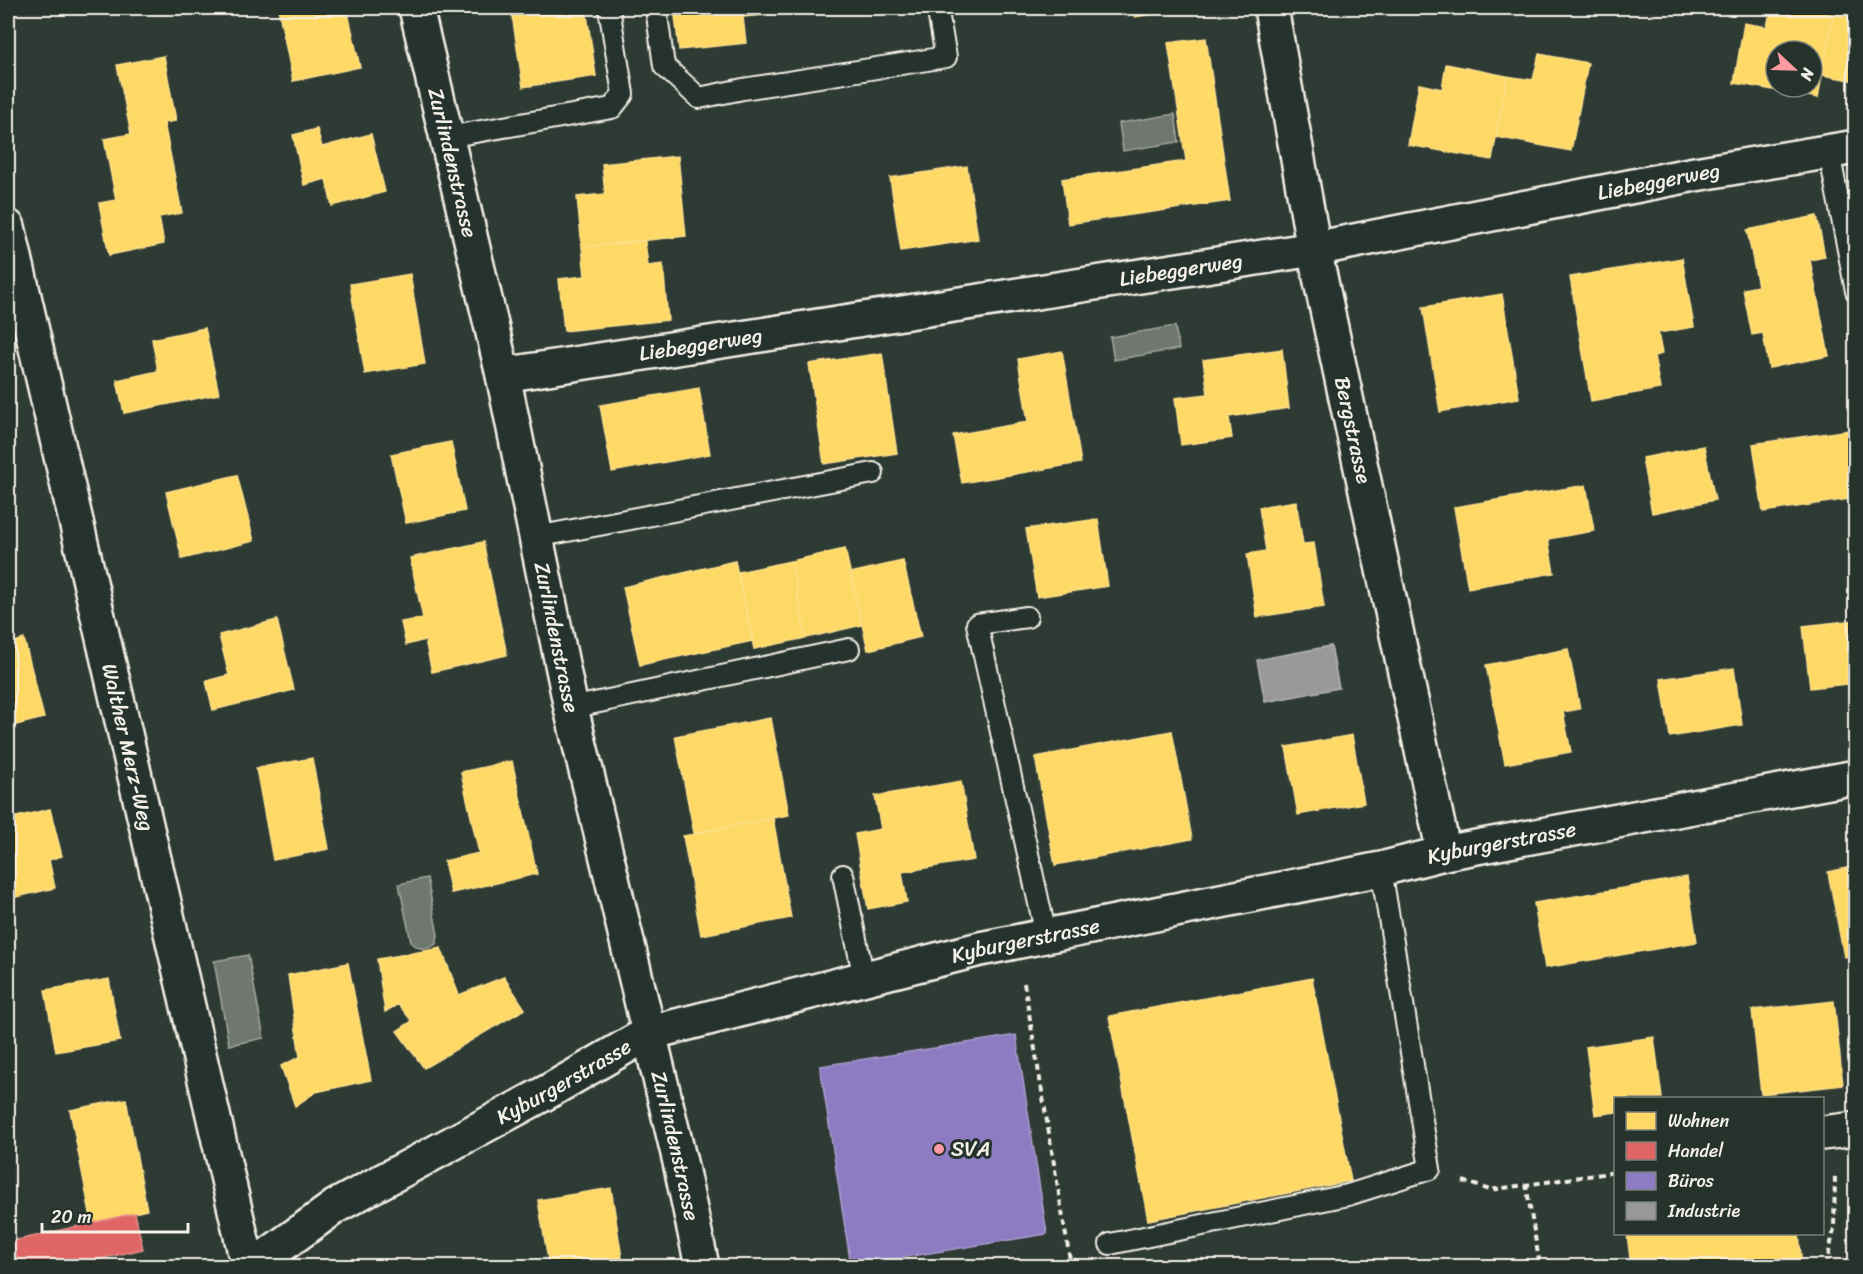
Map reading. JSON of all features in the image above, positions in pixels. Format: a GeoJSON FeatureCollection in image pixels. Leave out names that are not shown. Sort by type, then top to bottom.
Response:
{"type":"FeatureCollection","features":[{"type":"Feature","properties":{"kind":"street","name":"Zurlindenstrasse"},"geometry":{"type":"LineString","coordinates":[[416,8],[503,375],[571,708],[650,1034],[702,1266]]}},
{"type":"Feature","properties":{"kind":"street","name":"Bergstrasse"},"geometry":{"type":"LineString","coordinates":[[1271,8],[1314,249],[1444,853]]}},
{"type":"Feature","properties":{"kind":"street","name":"Liebeggerweg"},"geometry":{"type":"LineString","coordinates":[[503,375],[1314,249],[1695,174],[1842,149]]}},
{"type":"Feature","properties":{"kind":"street","name":"Walther Merz-Weg"},"geometry":{"type":"LineString","coordinates":[[8,227],[248,1266]]}},
{"type":"Feature","properties":{"kind":"street","name":"Kyburgerstrasse"},"geometry":{"type":"LineString","coordinates":[[254,1266],[336,1206],[549,1092],[650,1034],[1032,938],[1381,868],[1444,853],[1856,777]]}},
{"type":"Feature","properties":{"kind":"lane"},"geometry":{"type":"LineString","coordinates":[[447,137],[612,108],[623,94],[609,8]]}},
{"type":"Feature","properties":{"kind":"lane"},"geometry":{"type":"LineString","coordinates":[[656,8],[664,66],[699,98],[946,57],[939,18]]}},
{"type":"Feature","properties":{"kind":"lane"},"geometry":{"type":"LineString","coordinates":[[1842,149],[1856,291]]}},
{"type":"Feature","properties":{"kind":"lane"},"geometry":{"type":"LineString","coordinates":[[536,537],[873,473]]}},
{"type":"Feature","properties":{"kind":"lane"},"geometry":{"type":"LineString","coordinates":[[1027,617],[977,624],[1032,938]]}},
{"type":"Feature","properties":{"kind":"lane"},"geometry":{"type":"LineString","coordinates":[[571,708],[849,649]]}},
{"type":"Feature","properties":{"kind":"lane"},"geometry":{"type":"LineString","coordinates":[[1110,1244],[1348,1195],[1430,1169],[1381,868]]}},
{"type":"Feature","properties":{"kind":"lane"},"geometry":{"type":"LineString","coordinates":[[843,875],[864,979]]}},
{"type":"Feature","properties":{"kind":"path"},"geometry":{"type":"LineString","coordinates":[[1032,938],[1070,1260]]}},
{"type":"Feature","properties":{"kind":"path"},"geometry":{"type":"LineString","coordinates":[[1826,1266],[1834,1229],[1838,1131]]}},
{"type":"Feature","properties":{"kind":"path"},"geometry":{"type":"LineString","coordinates":[[1490,1190],[1614,1172]]}},
{"type":"Feature","properties":{"kind":"path"},"geometry":{"type":"LineString","coordinates":[[1526,1184],[1540,1266]]}},
{"type":"Feature","properties":{"kind":"shaded area"},"geometry":{"type":"Polygon","coordinates":[[[1175,114],[1179,142],[1123,151],[1119,123],[1175,114]]]}},
{"type":"Feature","properties":{"kind":"shaded area"},"geometry":{"type":"Polygon","coordinates":[[[1175,326],[1179,349],[1114,360],[1110,337],[1175,326]]]}},
{"type":"Feature","properties":{"kind":"shaded area"},"geometry":{"type":"Polygon","coordinates":[[[427,878],[438,935],[436,944],[423,949],[411,942],[399,884],[427,878]]]}},
{"type":"Feature","properties":{"kind":"shaded area"},"geometry":{"type":"Polygon","coordinates":[[[248,955],[264,1038],[229,1045],[214,961],[248,955]]]}},
{"type":"Feature","properties":{"kind":"building: Wohnen"},"geometry":{"type":"Polygon","coordinates":[[[278,8],[347,8],[360,67],[293,81],[278,8]]]}},
{"type":"Feature","properties":{"kind":"building: Wohnen"},"geometry":{"type":"Polygon","coordinates":[[[511,8],[586,8],[596,76],[523,87],[511,8]]]}},
{"type":"Feature","properties":{"kind":"building: Wohnen"},"geometry":{"type":"Polygon","coordinates":[[[674,8],[813,8],[813,10],[743,17],[746,43],[679,50],[674,8]]]}},
{"type":"Feature","properties":{"kind":"building: Wohnen"},"geometry":{"type":"Polygon","coordinates":[[[1133,8],[1186,8],[1135,17],[1133,8]]]}},
{"type":"Feature","properties":{"kind":"building: Wohnen"},"geometry":{"type":"Polygon","coordinates":[[[1771,8],[1796,8],[1833,14],[1824,64],[1824,39],[1764,39],[1764,88],[1734,83],[1744,23],[1767,27],[1771,8]]]}},
{"type":"Feature","properties":{"kind":"building: Wohnen"},"geometry":{"type":"Polygon","coordinates":[[[1833,14],[1856,18],[1856,81],[1824,75],[1833,14]]]}},
{"type":"Feature","properties":{"kind":"building: Wohnen"},"geometry":{"type":"Polygon","coordinates":[[[1206,38],[1230,201],[1068,224],[1062,179],[1186,161],[1168,43],[1206,38]]]}},
{"type":"Feature","properties":{"kind":"building: Wohnen"},"geometry":{"type":"Polygon","coordinates":[[[1539,54],[1588,63],[1571,151],[1496,137],[1507,76],[1533,80],[1539,54]]]}},
{"type":"Feature","properties":{"kind":"building: Wohnen"},"geometry":{"type":"Polygon","coordinates":[[[164,56],[176,121],[164,123],[182,213],[159,217],[164,244],[109,255],[99,203],[116,200],[104,139],[131,134],[117,65],[164,56]]]}},
{"type":"Feature","properties":{"kind":"building: Wohnen"},"geometry":{"type":"Polygon","coordinates":[[[1446,64],[1507,76],[1492,160],[1408,145],[1419,84],[1442,89],[1446,64]]]}},
{"type":"Feature","properties":{"kind":"building: Wohnen"},"geometry":{"type":"Polygon","coordinates":[[[317,129],[322,147],[371,134],[385,192],[332,206],[326,179],[304,185],[293,135],[317,129]]]}},
{"type":"Feature","properties":{"kind":"building: Wohnen"},"geometry":{"type":"Polygon","coordinates":[[[678,156],[686,236],[582,247],[577,197],[605,194],[602,164],[678,156]]]}},
{"type":"Feature","properties":{"kind":"building: Wohnen"},"geometry":{"type":"Polygon","coordinates":[[[967,166],[978,239],[901,251],[890,178],[967,166]]]}},
{"type":"Feature","properties":{"kind":"building: Wohnen"},"geometry":{"type":"Polygon","coordinates":[[[1817,216],[1825,257],[1810,260],[1829,356],[1769,368],[1763,333],[1752,335],[1743,289],[1758,286],[1747,230],[1817,216]]]}},
{"type":"Feature","properties":{"kind":"building: Wohnen"},"geometry":{"type":"Polygon","coordinates":[[[645,241],[648,266],[663,264],[668,320],[564,331],[559,279],[585,276],[582,247],[645,241]]]}},
{"type":"Feature","properties":{"kind":"building: Wohnen"},"geometry":{"type":"Polygon","coordinates":[[[1682,258],[1694,327],[1658,333],[1662,354],[1654,356],[1660,389],[1591,401],[1570,277],[1682,258]]]}},
{"type":"Feature","properties":{"kind":"building: Wohnen"},"geometry":{"type":"Polygon","coordinates":[[[410,274],[425,364],[365,374],[350,284],[410,274]]]}},
{"type":"Feature","properties":{"kind":"building: Wohnen"},"geometry":{"type":"Polygon","coordinates":[[[1502,294],[1519,398],[1440,412],[1423,307],[1502,294]]]}},
{"type":"Feature","properties":{"kind":"building: Wohnen"},"geometry":{"type":"Polygon","coordinates":[[[205,328],[219,394],[124,413],[117,380],[158,371],[152,339],[205,328]]]}},
{"type":"Feature","properties":{"kind":"building: Wohnen"},"geometry":{"type":"Polygon","coordinates":[[[1282,349],[1289,408],[1229,417],[1232,438],[1181,445],[1175,398],[1208,394],[1203,360],[1282,349]]]}},
{"type":"Feature","properties":{"kind":"building: Wohnen"},"geometry":{"type":"Polygon","coordinates":[[[1062,351],[1081,463],[962,483],[953,435],[1028,422],[1018,359],[1062,351]]]}},
{"type":"Feature","properties":{"kind":"building: Wohnen"},"geometry":{"type":"Polygon","coordinates":[[[882,353],[897,453],[824,464],[809,364],[882,353]]]}},
{"type":"Feature","properties":{"kind":"building: Wohnen"},"geometry":{"type":"Polygon","coordinates":[[[699,388],[710,454],[612,472],[600,405],[699,388]]]}},
{"type":"Feature","properties":{"kind":"building: Wohnen"},"geometry":{"type":"Polygon","coordinates":[[[1856,429],[1856,498],[1763,512],[1753,444],[1856,429]]]}},
{"type":"Feature","properties":{"kind":"building: Wohnen"},"geometry":{"type":"Polygon","coordinates":[[[451,442],[465,511],[406,523],[391,454],[451,442]]]}},
{"type":"Feature","properties":{"kind":"building: Wohnen"},"geometry":{"type":"Polygon","coordinates":[[[1704,446],[1715,500],[1652,513],[1642,458],[1704,446]]]}},
{"type":"Feature","properties":{"kind":"building: Wohnen"},"geometry":{"type":"Polygon","coordinates":[[[237,475],[254,541],[182,559],[166,492],[237,475]]]}},
{"type":"Feature","properties":{"kind":"building: Wohnen"},"geometry":{"type":"Polygon","coordinates":[[[1586,485],[1594,531],[1548,539],[1554,573],[1468,588],[1454,507],[1586,485]]]}},
{"type":"Feature","properties":{"kind":"building: Wohnen"},"geometry":{"type":"Polygon","coordinates":[[[1296,501],[1303,544],[1314,543],[1324,607],[1257,617],[1247,554],[1266,551],[1259,507],[1296,501]]]}},
{"type":"Feature","properties":{"kind":"building: Wohnen"},"geometry":{"type":"Polygon","coordinates":[[[1098,519],[1108,586],[1037,597],[1026,529],[1098,519]]]}},
{"type":"Feature","properties":{"kind":"building: Wohnen"},"geometry":{"type":"Polygon","coordinates":[[[483,542],[507,655],[432,672],[425,640],[406,645],[401,622],[423,618],[410,558],[483,542]]]}},
{"type":"Feature","properties":{"kind":"building: Wohnen"},"geometry":{"type":"Polygon","coordinates":[[[845,549],[862,625],[806,638],[791,561],[845,549]]]}},
{"type":"Feature","properties":{"kind":"building: Wohnen"},"geometry":{"type":"Polygon","coordinates":[[[735,561],[753,641],[640,665],[623,587],[735,561]]]}},
{"type":"Feature","properties":{"kind":"building: Wohnen"},"geometry":{"type":"Polygon","coordinates":[[[791,561],[806,638],[754,649],[738,572],[791,561]]]}},
{"type":"Feature","properties":{"kind":"building: Wohnen"},"geometry":{"type":"Polygon","coordinates":[[[903,561],[921,637],[868,650],[850,573],[903,561]]]}},
{"type":"Feature","properties":{"kind":"building: Wohnen"},"geometry":{"type":"Polygon","coordinates":[[[277,620],[294,690],[213,710],[206,681],[229,675],[219,635],[277,620]]]}},
{"type":"Feature","properties":{"kind":"building: Wohnen"},"geometry":{"type":"Polygon","coordinates":[[[1856,620],[1856,683],[1810,688],[1803,626],[1856,620]]]}},
{"type":"Feature","properties":{"kind":"building: Wohnen"},"geometry":{"type":"Polygon","coordinates":[[[24,639],[44,718],[8,727],[8,644],[24,639]]]}},
{"type":"Feature","properties":{"kind":"building: Wohnen"},"geometry":{"type":"Polygon","coordinates":[[[1568,649],[1580,709],[1563,712],[1571,752],[1505,764],[1486,665],[1568,649]]]}},
{"type":"Feature","properties":{"kind":"building: Wohnen"},"geometry":{"type":"Polygon","coordinates":[[[1734,668],[1742,725],[1670,737],[1661,679],[1734,668]]]}},
{"type":"Feature","properties":{"kind":"building: Wohnen"},"geometry":{"type":"Polygon","coordinates":[[[771,718],[789,815],[694,833],[675,736],[771,718]]]}},
{"type":"Feature","properties":{"kind":"building: Wohnen"},"geometry":{"type":"Polygon","coordinates":[[[1172,731],[1192,839],[1055,865],[1035,757],[1172,731]]]}},
{"type":"Feature","properties":{"kind":"building: Wohnen"},"geometry":{"type":"Polygon","coordinates":[[[1352,735],[1364,803],[1298,815],[1286,747],[1352,735]]]}},
{"type":"Feature","properties":{"kind":"building: Wohnen"},"geometry":{"type":"Polygon","coordinates":[[[312,758],[329,849],[273,860],[256,768],[312,758]]]}},
{"type":"Feature","properties":{"kind":"building: Wohnen"},"geometry":{"type":"Polygon","coordinates":[[[512,761],[537,874],[451,893],[444,861],[479,853],[461,772],[512,761]]]}},
{"type":"Feature","properties":{"kind":"building: Wohnen"},"geometry":{"type":"Polygon","coordinates":[[[961,781],[974,860],[902,872],[907,902],[868,909],[855,834],[881,829],[875,796],[961,781]]]}},
{"type":"Feature","properties":{"kind":"building: Wohnen"},"geometry":{"type":"Polygon","coordinates":[[[50,809],[62,856],[49,860],[55,888],[8,899],[8,819],[50,809]]]}},
{"type":"Feature","properties":{"kind":"building: Wohnen"},"geometry":{"type":"Polygon","coordinates":[[[773,818],[791,918],[701,935],[683,836],[773,818]]]}},
{"type":"Feature","properties":{"kind":"building: Wohnen"},"geometry":{"type":"Polygon","coordinates":[[[1856,866],[1856,955],[1844,957],[1828,872],[1856,866]]]}},
{"type":"Feature","properties":{"kind":"building: Wohnen"},"geometry":{"type":"Polygon","coordinates":[[[1687,877],[1697,942],[1545,968],[1534,903],[1687,877]]]}},
{"type":"Feature","properties":{"kind":"building: Wohnen"},"geometry":{"type":"Polygon","coordinates":[[[441,948],[459,995],[504,977],[525,1009],[424,1068],[397,1031],[412,1021],[398,1004],[385,1012],[377,959],[441,948]]]}},
{"type":"Feature","properties":{"kind":"building: Wohnen"},"geometry":{"type":"Polygon","coordinates":[[[348,963],[371,1080],[316,1092],[295,1106],[281,1066],[300,1057],[288,975],[348,963]]]}},
{"type":"Feature","properties":{"kind":"building: Wohnen"},"geometry":{"type":"Polygon","coordinates":[[[1312,978],[1351,1181],[1148,1220],[1109,1016],[1312,978]]]}},
{"type":"Feature","properties":{"kind":"building: Wohnen"},"geometry":{"type":"Polygon","coordinates":[[[109,979],[120,1041],[56,1052],[45,990],[109,979]]]}},
{"type":"Feature","properties":{"kind":"building: Wohnen"},"geometry":{"type":"Polygon","coordinates":[[[1834,1001],[1843,1085],[1761,1094],[1752,1010],[1834,1001]]]}},
{"type":"Feature","properties":{"kind":"building: Wohnen"},"geometry":{"type":"Polygon","coordinates":[[[1654,1037],[1662,1097],[1614,1097],[1614,1112],[1595,1115],[1586,1047],[1654,1037]]]}},
{"type":"Feature","properties":{"kind":"building: Wohnen"},"geometry":{"type":"Polygon","coordinates":[[[126,1099],[147,1210],[92,1223],[70,1110],[126,1099]]]}},
{"type":"Feature","properties":{"kind":"building: Wohnen"},"geometry":{"type":"Polygon","coordinates":[[[611,1188],[622,1258],[570,1266],[549,1266],[538,1200],[611,1188]]]}},
{"type":"Feature","properties":{"kind":"building: Wohnen"},"geometry":{"type":"Polygon","coordinates":[[[1627,1235],[1799,1235],[1802,1266],[1631,1266],[1627,1235]]]}},
{"type":"Feature","properties":{"kind":"building: Handel"},"geometry":{"type":"Polygon","coordinates":[[[135,1213],[143,1249],[88,1262],[89,1266],[19,1266],[13,1241],[135,1213]]]}},
{"type":"Feature","properties":{"kind":"building: Büros"},"geometry":{"type":"Polygon","coordinates":[[[1016,1035],[1047,1234],[851,1266],[820,1066],[1016,1035]]]}},
{"type":"Feature","properties":{"kind":"building: Industrie"},"geometry":{"type":"Polygon","coordinates":[[[1331,646],[1339,688],[1265,702],[1257,660],[1331,646]]]}},
{"type":"Feature","properties":{"kind":"place","name":"SVA"},"geometry":{"type":"Point","coordinates":[939,1149]}}]}
